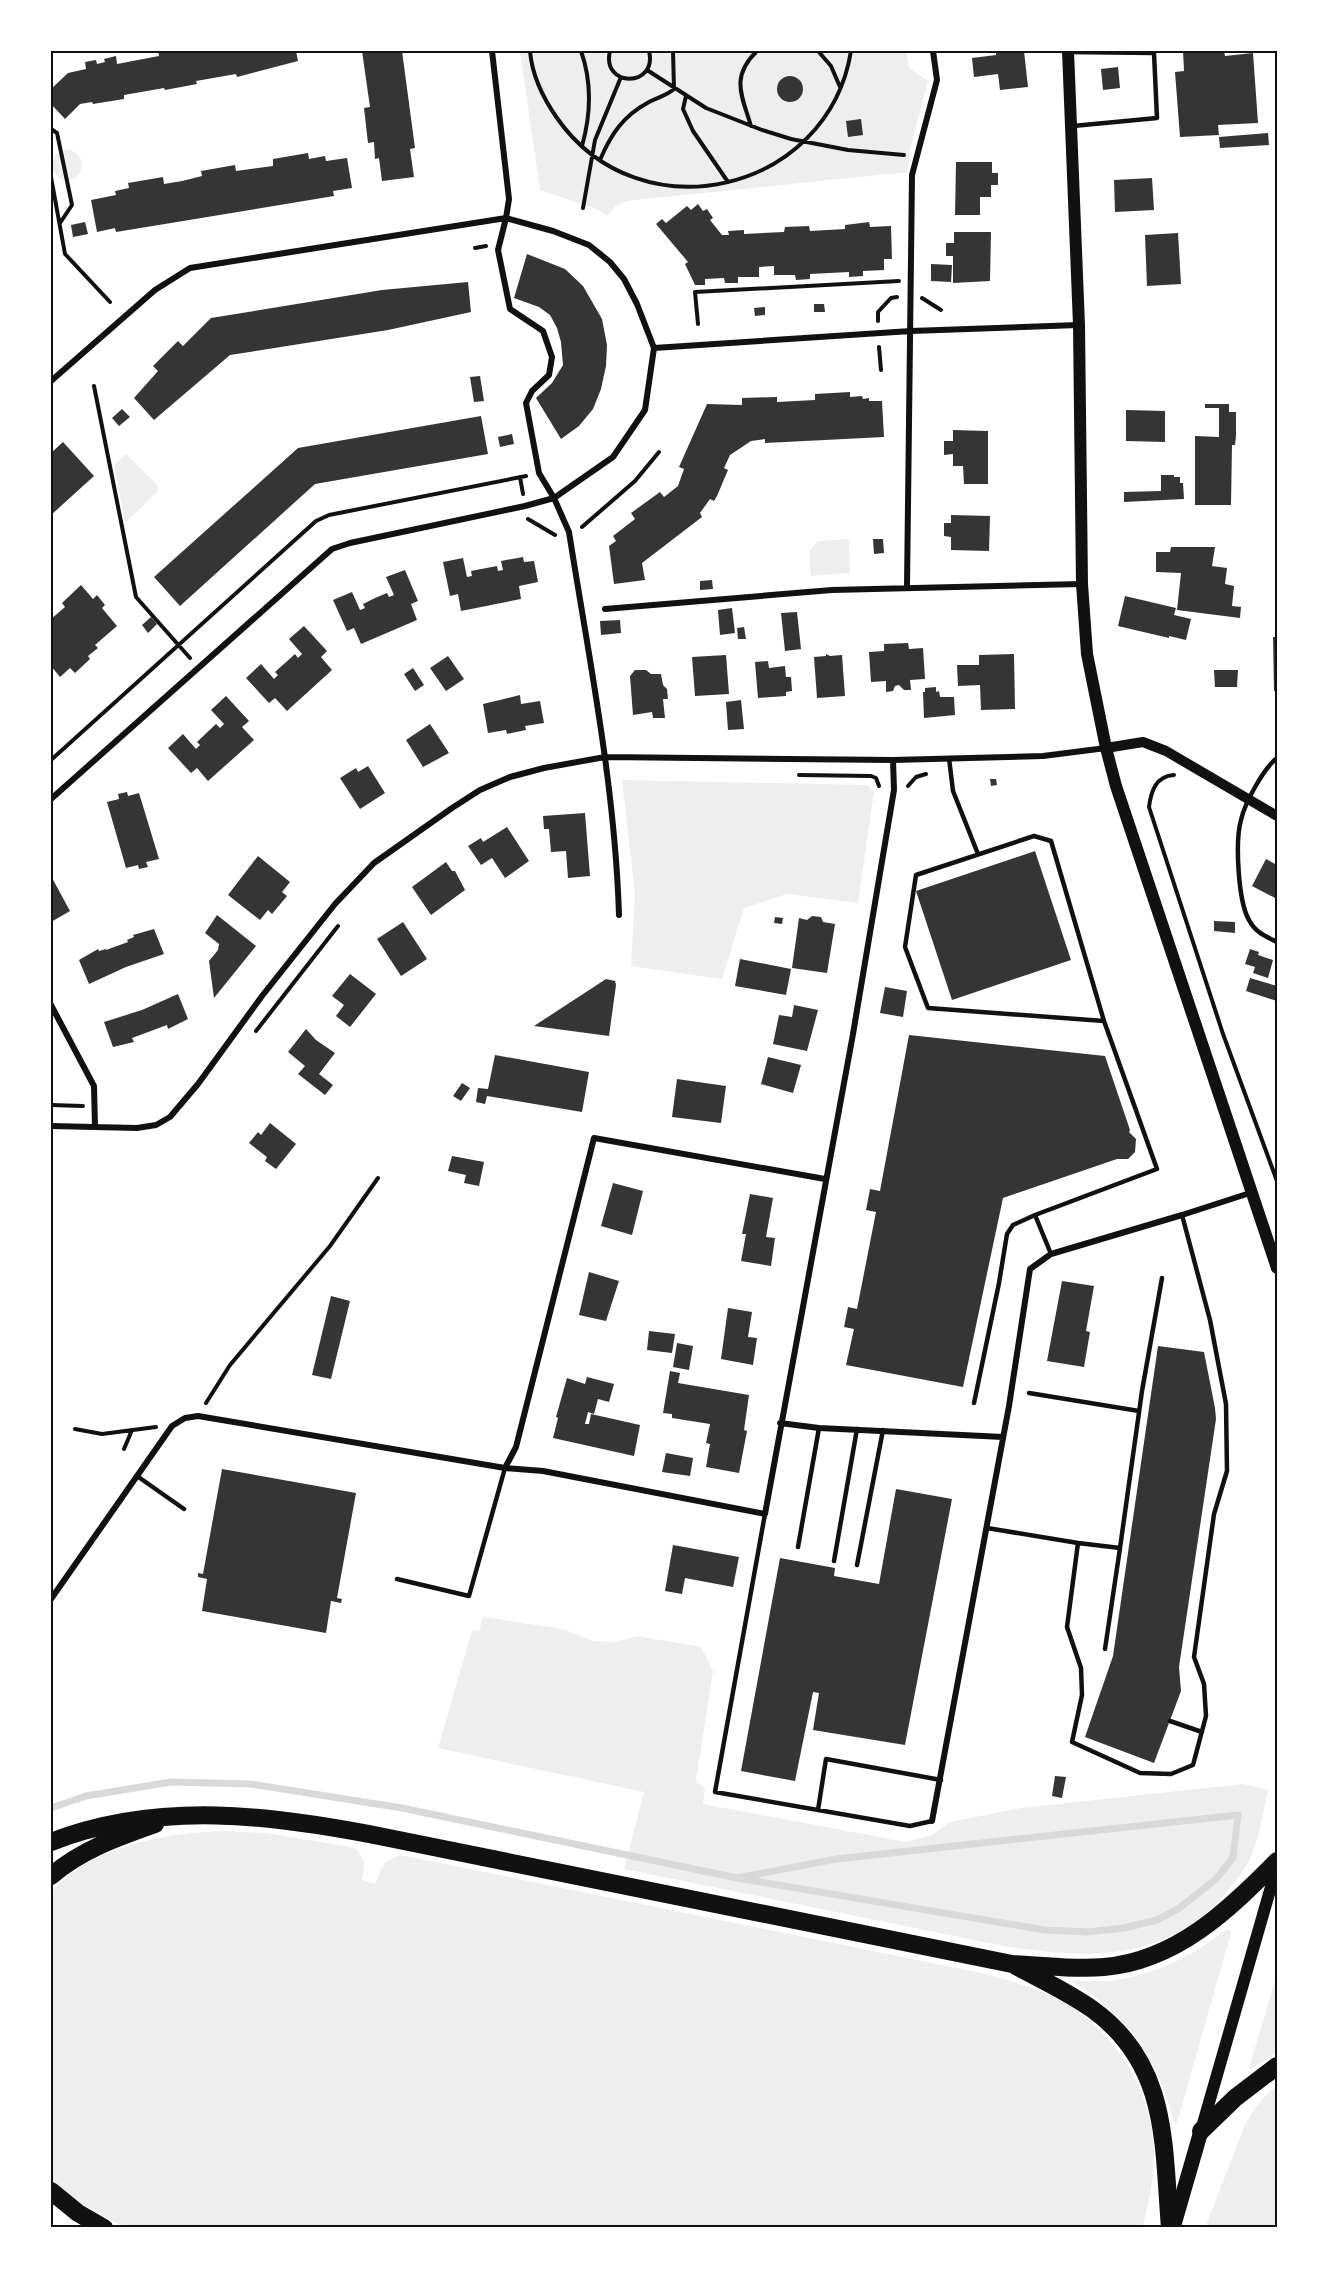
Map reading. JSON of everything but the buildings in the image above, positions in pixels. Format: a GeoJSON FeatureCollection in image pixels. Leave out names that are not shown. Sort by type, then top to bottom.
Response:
{"type":"FeatureCollection","features":[{"type":"Feature","properties":{"kind":"highway"},"geometry":{"type":"LineString","coordinates":[[51,1842],[76,1832],[129,1820],[200,1814],[279,1819],[349,1830],[1012,1964],[1084,1968],[1127,1964],[1149,1958],[1189,1938],[1246,1892],[1277,1861]]}},
{"type":"Feature","properties":{"kind":"highway"},"geometry":{"type":"LineString","coordinates":[[51,1876],[72,1859],[114,1838],[180,1816]]}},
{"type":"Feature","properties":{"kind":"highway"},"geometry":{"type":"LineString","coordinates":[[1012,1964],[1068,1993],[1093,2010],[1126,2039],[1136,2055],[1154,2091],[1162,2126],[1171,2228]]}},
{"type":"Feature","properties":{"kind":"highway"},"geometry":{"type":"LineString","coordinates":[[1201,2131],[1235,2098],[1277,2066]]}},
{"type":"Feature","properties":{"kind":"highway"},"geometry":{"type":"LineString","coordinates":[[51,2191],[104,2228]]}},
{"type":"Feature","properties":{"kind":"main road"},"geometry":{"type":"LineString","coordinates":[[1068,52],[1079,325],[1082,584],[1087,654],[1116,786],[1277,1268]]}},
{"type":"Feature","properties":{"kind":"main road"},"geometry":{"type":"LineString","coordinates":[[1171,2228],[1277,1866]]}},
{"type":"Feature","properties":{"kind":"street"},"geometry":{"type":"LineString","coordinates":[[492,51],[509,199],[498,250],[510,309],[543,331],[552,357],[549,375],[532,391],[526,403],[538,473],[554,498],[569,532],[605,757],[617,854],[619,915]]}},
{"type":"Feature","properties":{"kind":"street"},"geometry":{"type":"LineString","coordinates":[[907,587],[912,175],[937,80],[933,51]]}},
{"type":"Feature","properties":{"kind":"street"},"geometry":{"type":"LineString","coordinates":[[51,381],[155,290],[190,268],[506,218],[553,231],[589,245],[610,262],[624,279],[637,304],[654,348],[645,410],[613,457],[554,498],[350,543],[332,549],[51,799]]}},
{"type":"Feature","properties":{"kind":"street"},"geometry":{"type":"LineString","coordinates":[[654,348],[911,331],[1079,325]]}},
{"type":"Feature","properties":{"kind":"street"},"geometry":{"type":"LineString","coordinates":[[605,609],[832,590],[1082,584]]}},
{"type":"Feature","properties":{"kind":"street"},"geometry":{"type":"LineString","coordinates":[[51,1126],[137,1128],[156,1125],[170,1117],[335,904],[374,863],[480,790],[510,777],[533,771],[605,757],[893,760],[1043,756],[1143,742],[1166,751],[1277,816]]}},
{"type":"Feature","properties":{"kind":"street"},"geometry":{"type":"LineString","coordinates":[[51,1599],[172,1426],[185,1418],[198,1416],[506,1468],[543,1471],[765,1514],[886,843],[894,790],[893,760]]}},
{"type":"Feature","properties":{"kind":"street"},"geometry":{"type":"LineString","coordinates":[[51,1005],[94,1086],[94,1127]]}},
{"type":"Feature","properties":{"kind":"street"},"geometry":{"type":"LineString","coordinates":[[506,1468],[516,1447],[594,1138],[825,1179]]}},
{"type":"Feature","properties":{"kind":"street"},"geometry":{"type":"LineString","coordinates":[[932,1821],[987,1528],[1030,1269],[1051,1254],[1253,1192]]}},
{"type":"Feature","properties":{"kind":"street"},"geometry":{"type":"LineString","coordinates":[[780,1424],[1003,1437]]}},
{"type":"Feature","properties":{"kind":"lane"},"geometry":{"type":"LineString","coordinates":[[1068,52],[1154,53],[1157,118],[1071,126]]}},
{"type":"Feature","properties":{"kind":"lane"},"geometry":{"type":"LineString","coordinates":[[949,758],[953,791],[978,854]]}},
{"type":"Feature","properties":{"kind":"lane"},"geometry":{"type":"LineString","coordinates":[[1277,758],[1249,800],[1240,822],[1238,872],[1242,900],[1248,919],[1259,934],[1277,942]]}},
{"type":"Feature","properties":{"kind":"lane"},"geometry":{"type":"LineString","coordinates":[[974,1403],[999,1283],[1006,1234],[1013,1225],[1157,1169],[1104,1021],[1051,841],[1034,836],[916,875],[905,947],[928,1008],[1104,1021]]}},
{"type":"Feature","properties":{"kind":"lane"},"geometry":{"type":"LineString","coordinates":[[1035,1215],[1051,1254]]}},
{"type":"Feature","properties":{"kind":"lane"},"geometry":{"type":"LineString","coordinates":[[1078,1543],[1067,1627],[1082,1668],[1082,1695],[1072,1742],[1140,1773],[1171,1774],[1193,1766],[1206,1716],[1204,1683],[1194,1657],[1214,1514],[1227,1471],[1226,1404],[1210,1320],[1182,1215]]}},
{"type":"Feature","properties":{"kind":"lane"},"geometry":{"type":"LineString","coordinates":[[1105,1649],[1139,1411],[1162,1278]]}},
{"type":"Feature","properties":{"kind":"lane"},"geometry":{"type":"LineString","coordinates":[[1029,1393],[1139,1411]]}},
{"type":"Feature","properties":{"kind":"lane"},"geometry":{"type":"LineString","coordinates":[[798,1547],[819,1428]]}},
{"type":"Feature","properties":{"kind":"lane"},"geometry":{"type":"LineString","coordinates":[[834,1561],[857,1429]]}},
{"type":"Feature","properties":{"kind":"lane"},"geometry":{"type":"LineString","coordinates":[[857,1565],[883,1430]]}},
{"type":"Feature","properties":{"kind":"lane"},"geometry":{"type":"LineString","coordinates":[[397,1579],[469,1596],[506,1468]]}},
{"type":"Feature","properties":{"kind":"lane"},"geometry":{"type":"LineString","coordinates":[[137,1476],[184,1509]]}},
{"type":"Feature","properties":{"kind":"lane"},"geometry":{"type":"LineString","coordinates":[[765,1514],[715,1792],[910,1826],[932,1821]]}},
{"type":"Feature","properties":{"kind":"lane"},"geometry":{"type":"LineString","coordinates":[[987,1528],[1120,1548]]}},
{"type":"Feature","properties":{"kind":"lane"},"geometry":{"type":"LineString","coordinates":[[1170,1721],[1202,1732]]}},
{"type":"Feature","properties":{"kind":"lane"},"geometry":{"type":"LineString","coordinates":[[818,1810],[826,1759],[941,1780]]}},
{"type":"Feature","properties":{"kind":"path"},"geometry":{"type":"LineString","coordinates":[[530,51],[535,74],[552,110],[562,126],[591,154],[623,172],[659,184],[698,187],[728,182],[754,174],[771,166],[804,142],[827,114],[840,88],[851,51]]}},
{"type":"Feature","properties":{"kind":"path"},"geometry":{"type":"LineString","coordinates":[[582,51],[590,111],[582,146]]}},
{"type":"Feature","properties":{"kind":"path"},"geometry":{"type":"LineString","coordinates":[[610,51],[609,65],[612,71],[621,77],[636,78],[647,70],[650,64],[649,51]]}},
{"type":"Feature","properties":{"kind":"path"},"geometry":{"type":"LineString","coordinates":[[673,51],[674,89]]}},
{"type":"Feature","properties":{"kind":"path"},"geometry":{"type":"LineString","coordinates":[[751,126],[743,105],[740,80],[748,60],[757,51]]}},
{"type":"Feature","properties":{"kind":"path"},"geometry":{"type":"LineString","coordinates":[[818,51],[831,66],[840,88]]}},
{"type":"Feature","properties":{"kind":"path"},"geometry":{"type":"LineString","coordinates":[[647,70],[706,108],[751,126],[804,142],[848,150],[916,156]]}},
{"type":"Feature","properties":{"kind":"path"},"geometry":{"type":"LineString","coordinates":[[583,208],[591,154],[621,77]]}},
{"type":"Feature","properties":{"kind":"path"},"geometry":{"type":"LineString","coordinates":[[600,160],[609,138],[627,116],[650,101],[666,96],[674,89]]}},
{"type":"Feature","properties":{"kind":"path"},"geometry":{"type":"LineString","coordinates":[[686,96],[683,109],[693,131],[728,182]]}},
{"type":"Feature","properties":{"kind":"path"},"geometry":{"type":"LineString","coordinates":[[51,129],[57,133],[72,205],[60,223]]}},
{"type":"Feature","properties":{"kind":"path"},"geometry":{"type":"LineString","coordinates":[[51,177],[65,254],[110,302]]}},
{"type":"Feature","properties":{"kind":"path"},"geometry":{"type":"LineString","coordinates":[[698,324],[695,292],[900,281],[900,297]]}},
{"type":"Feature","properties":{"kind":"path"},"geometry":{"type":"LineString","coordinates":[[94,386],[136,597],[199,668]]}},
{"type":"Feature","properties":{"kind":"path"},"geometry":{"type":"LineString","coordinates":[[580,529],[635,481],[659,452]]}},
{"type":"Feature","properties":{"kind":"path"},"geometry":{"type":"LineString","coordinates":[[520,477],[523,498]]}},
{"type":"Feature","properties":{"kind":"path"},"geometry":{"type":"LineString","coordinates":[[51,760],[179,646]]}},
{"type":"Feature","properties":{"kind":"path"},"geometry":{"type":"LineString","coordinates":[[790,775],[871,776],[879,783],[879,790]]}},
{"type":"Feature","properties":{"kind":"path"},"geometry":{"type":"LineString","coordinates":[[1179,777],[1172,775],[1156,783],[1151,792],[1149,807],[1223,1034],[1277,1181]]}},
{"type":"Feature","properties":{"kind":"path"},"geometry":{"type":"LineString","coordinates":[[256,1031],[343,920]]}},
{"type":"Feature","properties":{"kind":"path"},"geometry":{"type":"LineString","coordinates":[[51,1105],[94,1105]]}},
{"type":"Feature","properties":{"kind":"path"},"geometry":{"type":"LineString","coordinates":[[198,1416],[230,1365],[330,1246],[378,1178]]}},
{"type":"Feature","properties":{"kind":"path"},"geometry":{"type":"LineString","coordinates":[[75,1430],[102,1434],[172,1426]]}},
{"type":"Feature","properties":{"kind":"path"},"geometry":{"type":"LineString","coordinates":[[124,1449],[132,1429]]}},
{"type":"Feature","properties":{"kind":"shaded area"},"geometry":{"type":"Polygon","coordinates":[[[520,51],[906,51],[909,68],[928,81],[910,150],[908,172],[626,201],[616,206],[607,215],[540,190],[520,51]]]}},
{"type":"Feature","properties":{"kind":"shaded area"},"geometry":{"type":"Polygon","coordinates":[[[67,150],[78,154],[82,165],[78,176],[67,180],[56,176],[52,165],[56,154],[67,150]]]}},
{"type":"Feature","properties":{"kind":"shaded area"},"geometry":{"type":"Polygon","coordinates":[[[126,454],[158,486],[157,492],[125,523],[114,465],[126,454]]]}},
{"type":"Feature","properties":{"kind":"shaded area"},"geometry":{"type":"Polygon","coordinates":[[[849,539],[850,573],[811,576],[809,551],[818,541],[849,539]]]}},
{"type":"Feature","properties":{"kind":"shaded area"},"geometry":{"type":"Polygon","coordinates":[[[622,780],[867,785],[874,792],[858,903],[787,894],[744,908],[722,979],[631,966],[635,894],[622,780]]]}},
{"type":"Feature","properties":{"kind":"shaded area"},"geometry":{"type":"Polygon","coordinates":[[[483,1617],[563,1629],[593,1641],[615,1642],[638,1636],[701,1647],[713,1671],[696,1781],[705,1789],[703,1804],[906,1842],[932,1835],[950,1822],[1021,1808],[1243,1784],[1268,1790],[1257,1840],[1249,1861],[1239,1876],[1202,1917],[1177,1933],[1151,1944],[1123,1951],[1094,1953],[1064,1953],[1004,1946],[624,1869],[644,1792],[438,1748],[472,1630],[479,1631],[483,1617]]]}},
{"type":"Feature","properties":{"kind":"shaded area"},"geometry":{"type":"Polygon","coordinates":[[[225,1831],[265,1833],[352,1847],[362,1857],[364,1870],[362,1880],[375,1884],[385,1862],[400,1855],[986,1974],[1047,1994],[1069,2006],[1107,2038],[1123,2058],[1145,2102],[1151,2126],[1154,2161],[1143,2228],[127,2228],[77,2200],[51,2179],[51,1891],[88,1862],[132,1844],[179,1835],[225,1831]]]}},
{"type":"Feature","properties":{"kind":"shaded area"},"geometry":{"type":"Polygon","coordinates":[[[1226,1930],[1231,1933],[1177,2123],[1174,2122],[1159,2078],[1138,2041],[1109,2009],[1071,1981],[1108,1981],[1156,1970],[1199,1949],[1226,1930]]]}},
{"type":"Feature","properties":{"kind":"shaded area"},"geometry":{"type":"Polygon","coordinates":[[[1277,1974],[1277,2053],[1251,2069],[1249,2068],[1277,1974]]]}},
{"type":"Feature","properties":{"kind":"shaded area"},"geometry":{"type":"Polygon","coordinates":[[[1277,2086],[1277,2228],[1205,2228],[1250,2115],[1277,2086]]]}},
{"type":"Feature","properties":{"kind":"waterway"},"geometry":{"type":"LineString","coordinates":[[51,1808],[86,1796],[171,1782],[251,1784],[402,1808],[737,1878],[1045,1930],[1087,1932],[1124,1928],[1157,1920],[1178,1909],[1216,1879],[1233,1858],[1238,1815],[836,1859],[737,1878]]}}]}
